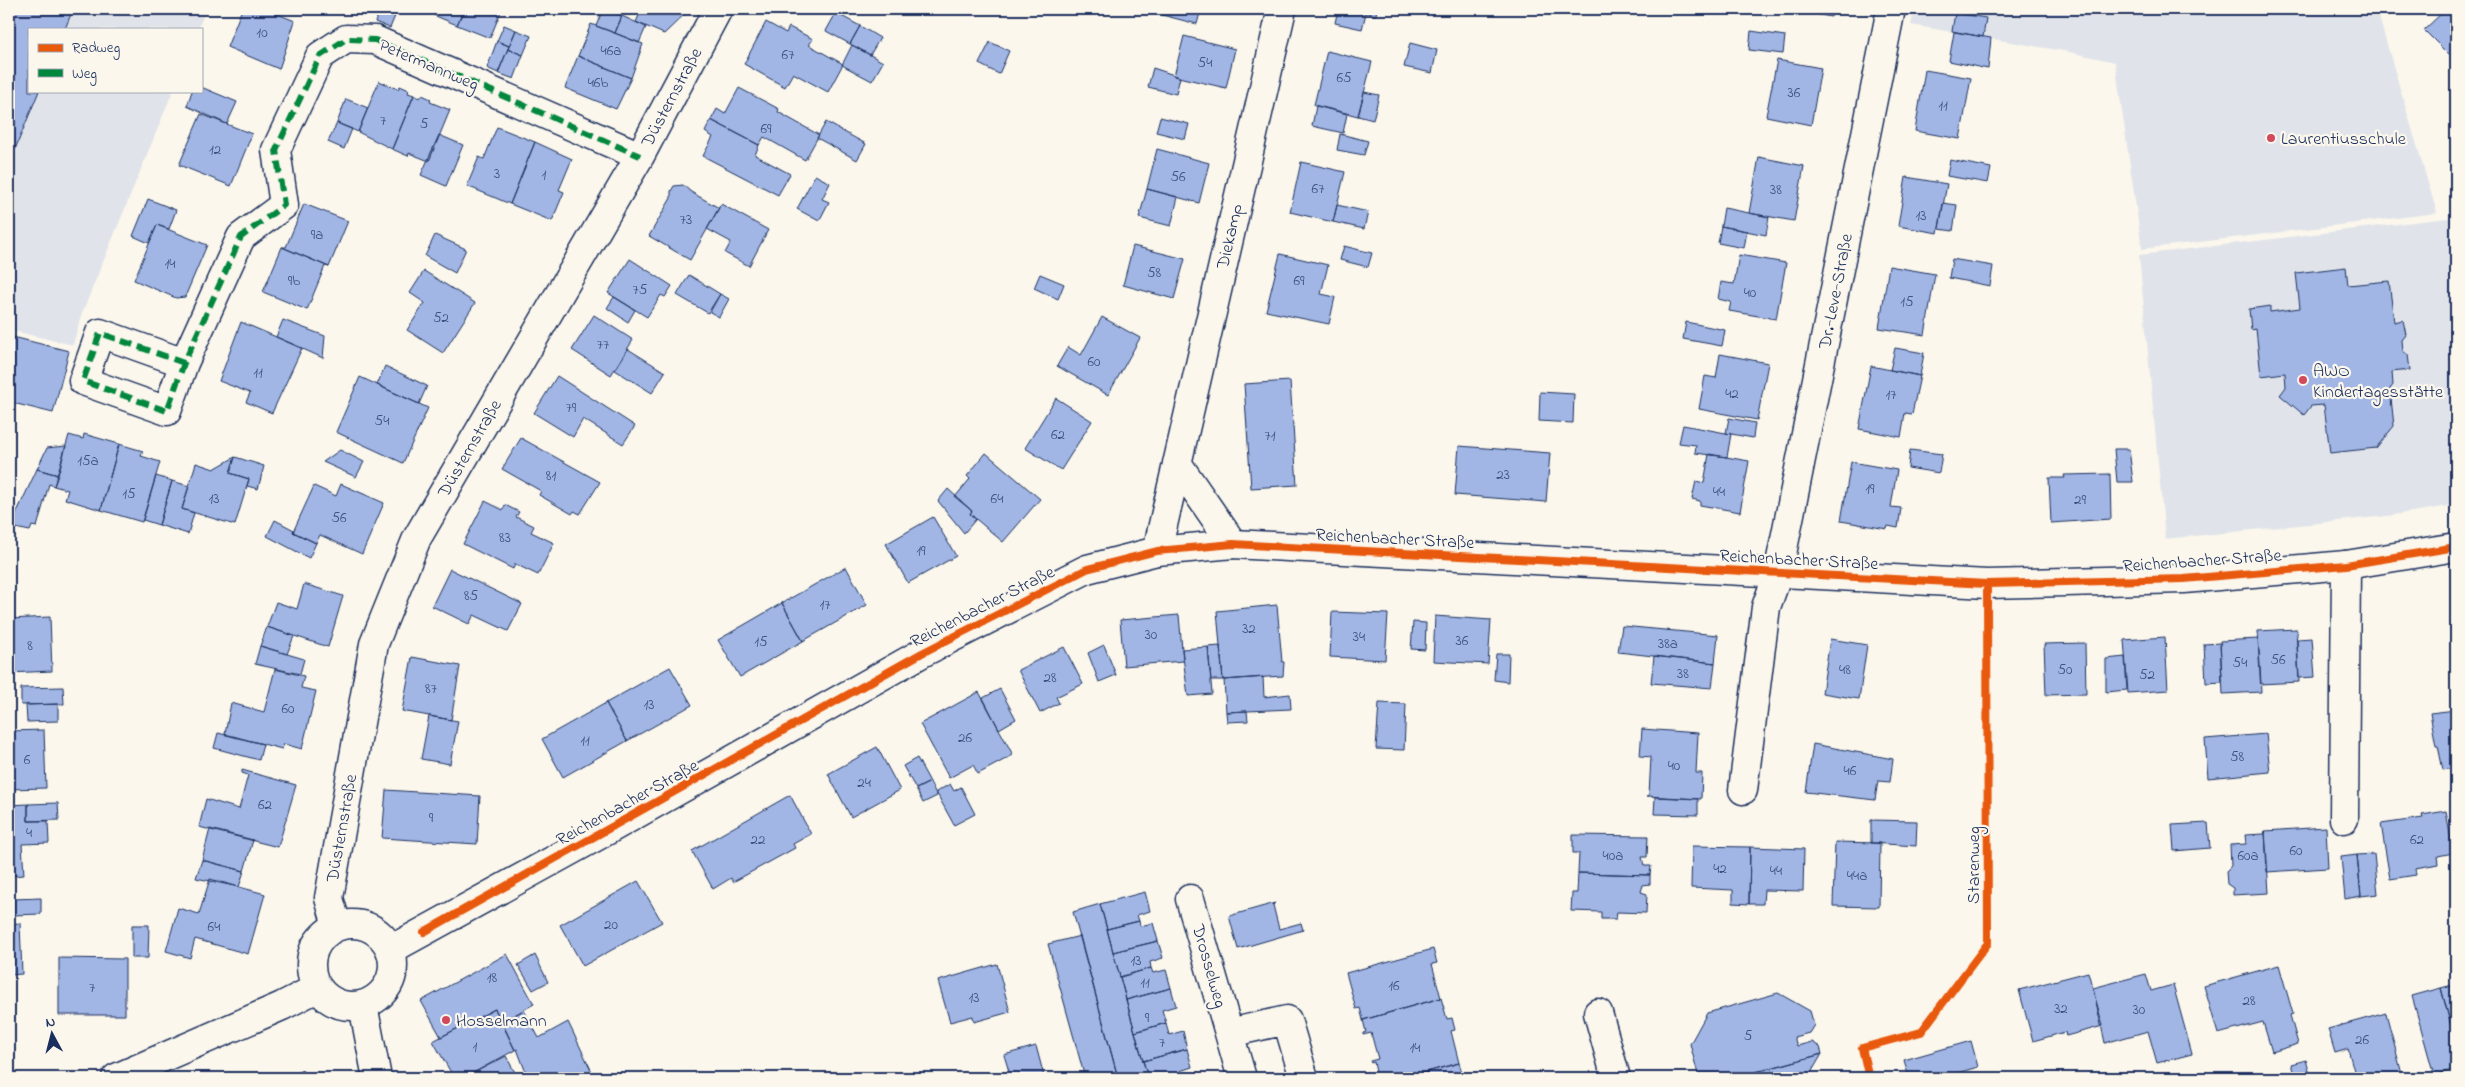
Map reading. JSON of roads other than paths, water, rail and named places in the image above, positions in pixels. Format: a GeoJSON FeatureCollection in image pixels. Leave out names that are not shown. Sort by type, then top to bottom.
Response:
{"type":"FeatureCollection","features":[{"type":"Feature","properties":{"kind":"street","name":"Düsternstraße"},"geometry":{"type":"LineString","coordinates":[[337,926],[330,898],[374,644],[417,538],[640,156],[718,9]]}},
{"type":"Feature","properties":{"kind":"street","name":"Diekamp"},"geometry":{"type":"LineString","coordinates":[[1157,551],[1282,9]]}},
{"type":"Feature","properties":{"kind":"street","name":"Dr.-Leve-Straße"},"geometry":{"type":"LineString","coordinates":[[1778,574],[1891,9]]}},
{"type":"Feature","properties":{"kind":"street","name":"Petermannweg"},"geometry":{"type":"LineString","coordinates":[[184,363],[241,237],[284,205],[276,150],[320,56],[346,39],[375,40],[640,156]]}},
{"type":"Feature","properties":{"kind":"street"},"geometry":{"type":"LineString","coordinates":[[1177,463],[1233,544]]}},
{"type":"Feature","properties":{"kind":"street","name":"Reichenbacher Straße"},"geometry":{"type":"LineString","coordinates":[[390,950],[922,653],[1087,569],[1157,551],[1233,544],[1988,584],[2184,579],[2346,565],[2456,547]]}},
{"type":"Feature","properties":{"kind":"street"},"geometry":{"type":"LineString","coordinates":[[2344,819],[2346,565]]}},
{"type":"Feature","properties":{"kind":"street","name":"Reichenbacher Straße"},"geometry":{"type":"LineString","coordinates":[[1743,790],[1766,607],[1778,574]]}},
{"type":"Feature","properties":{"kind":"street","name":"Drosselweg"},"geometry":{"type":"LineString","coordinates":[[1190,899],[1242,1078]]}},
{"type":"Feature","properties":{"kind":"street"},"geometry":{"type":"LineString","coordinates":[[353,924],[368,927],[380,935],[390,950],[392,973],[389,983],[374,999],[363,1004],[350,1006],[338,1004],[327,998],[317,988],[310,970],[312,953],[322,936],[337,926],[353,924]]}},
{"type":"Feature","properties":{"kind":"street"},"geometry":{"type":"LineString","coordinates":[[116,1078],[282,1006],[317,988]]}},
{"type":"Feature","properties":{"kind":"street"},"geometry":{"type":"LineString","coordinates":[[363,1004],[377,1078]]}},
{"type":"Feature","properties":{"kind":"street"},"geometry":{"type":"LineString","coordinates":[[1598,1013],[1616,1078]]}},
{"type":"Feature","properties":{"kind":"street"},"geometry":{"type":"LineString","coordinates":[[1229,1034],[1287,1020],[1304,1078]]}},
{"type":"Feature","properties":{"kind":"place","name":"Laurentiusschule"},"geometry":{"type":"Point","coordinates":[2271,138]}},
{"type":"Feature","properties":{"kind":"place","name":"AWO Kindertagesstätte"},"geometry":{"type":"Point","coordinates":[2303,380]}},
{"type":"Feature","properties":{"kind":"place","name":"Hosselmann"},"geometry":{"type":"Point","coordinates":[446,1020]}}]}
